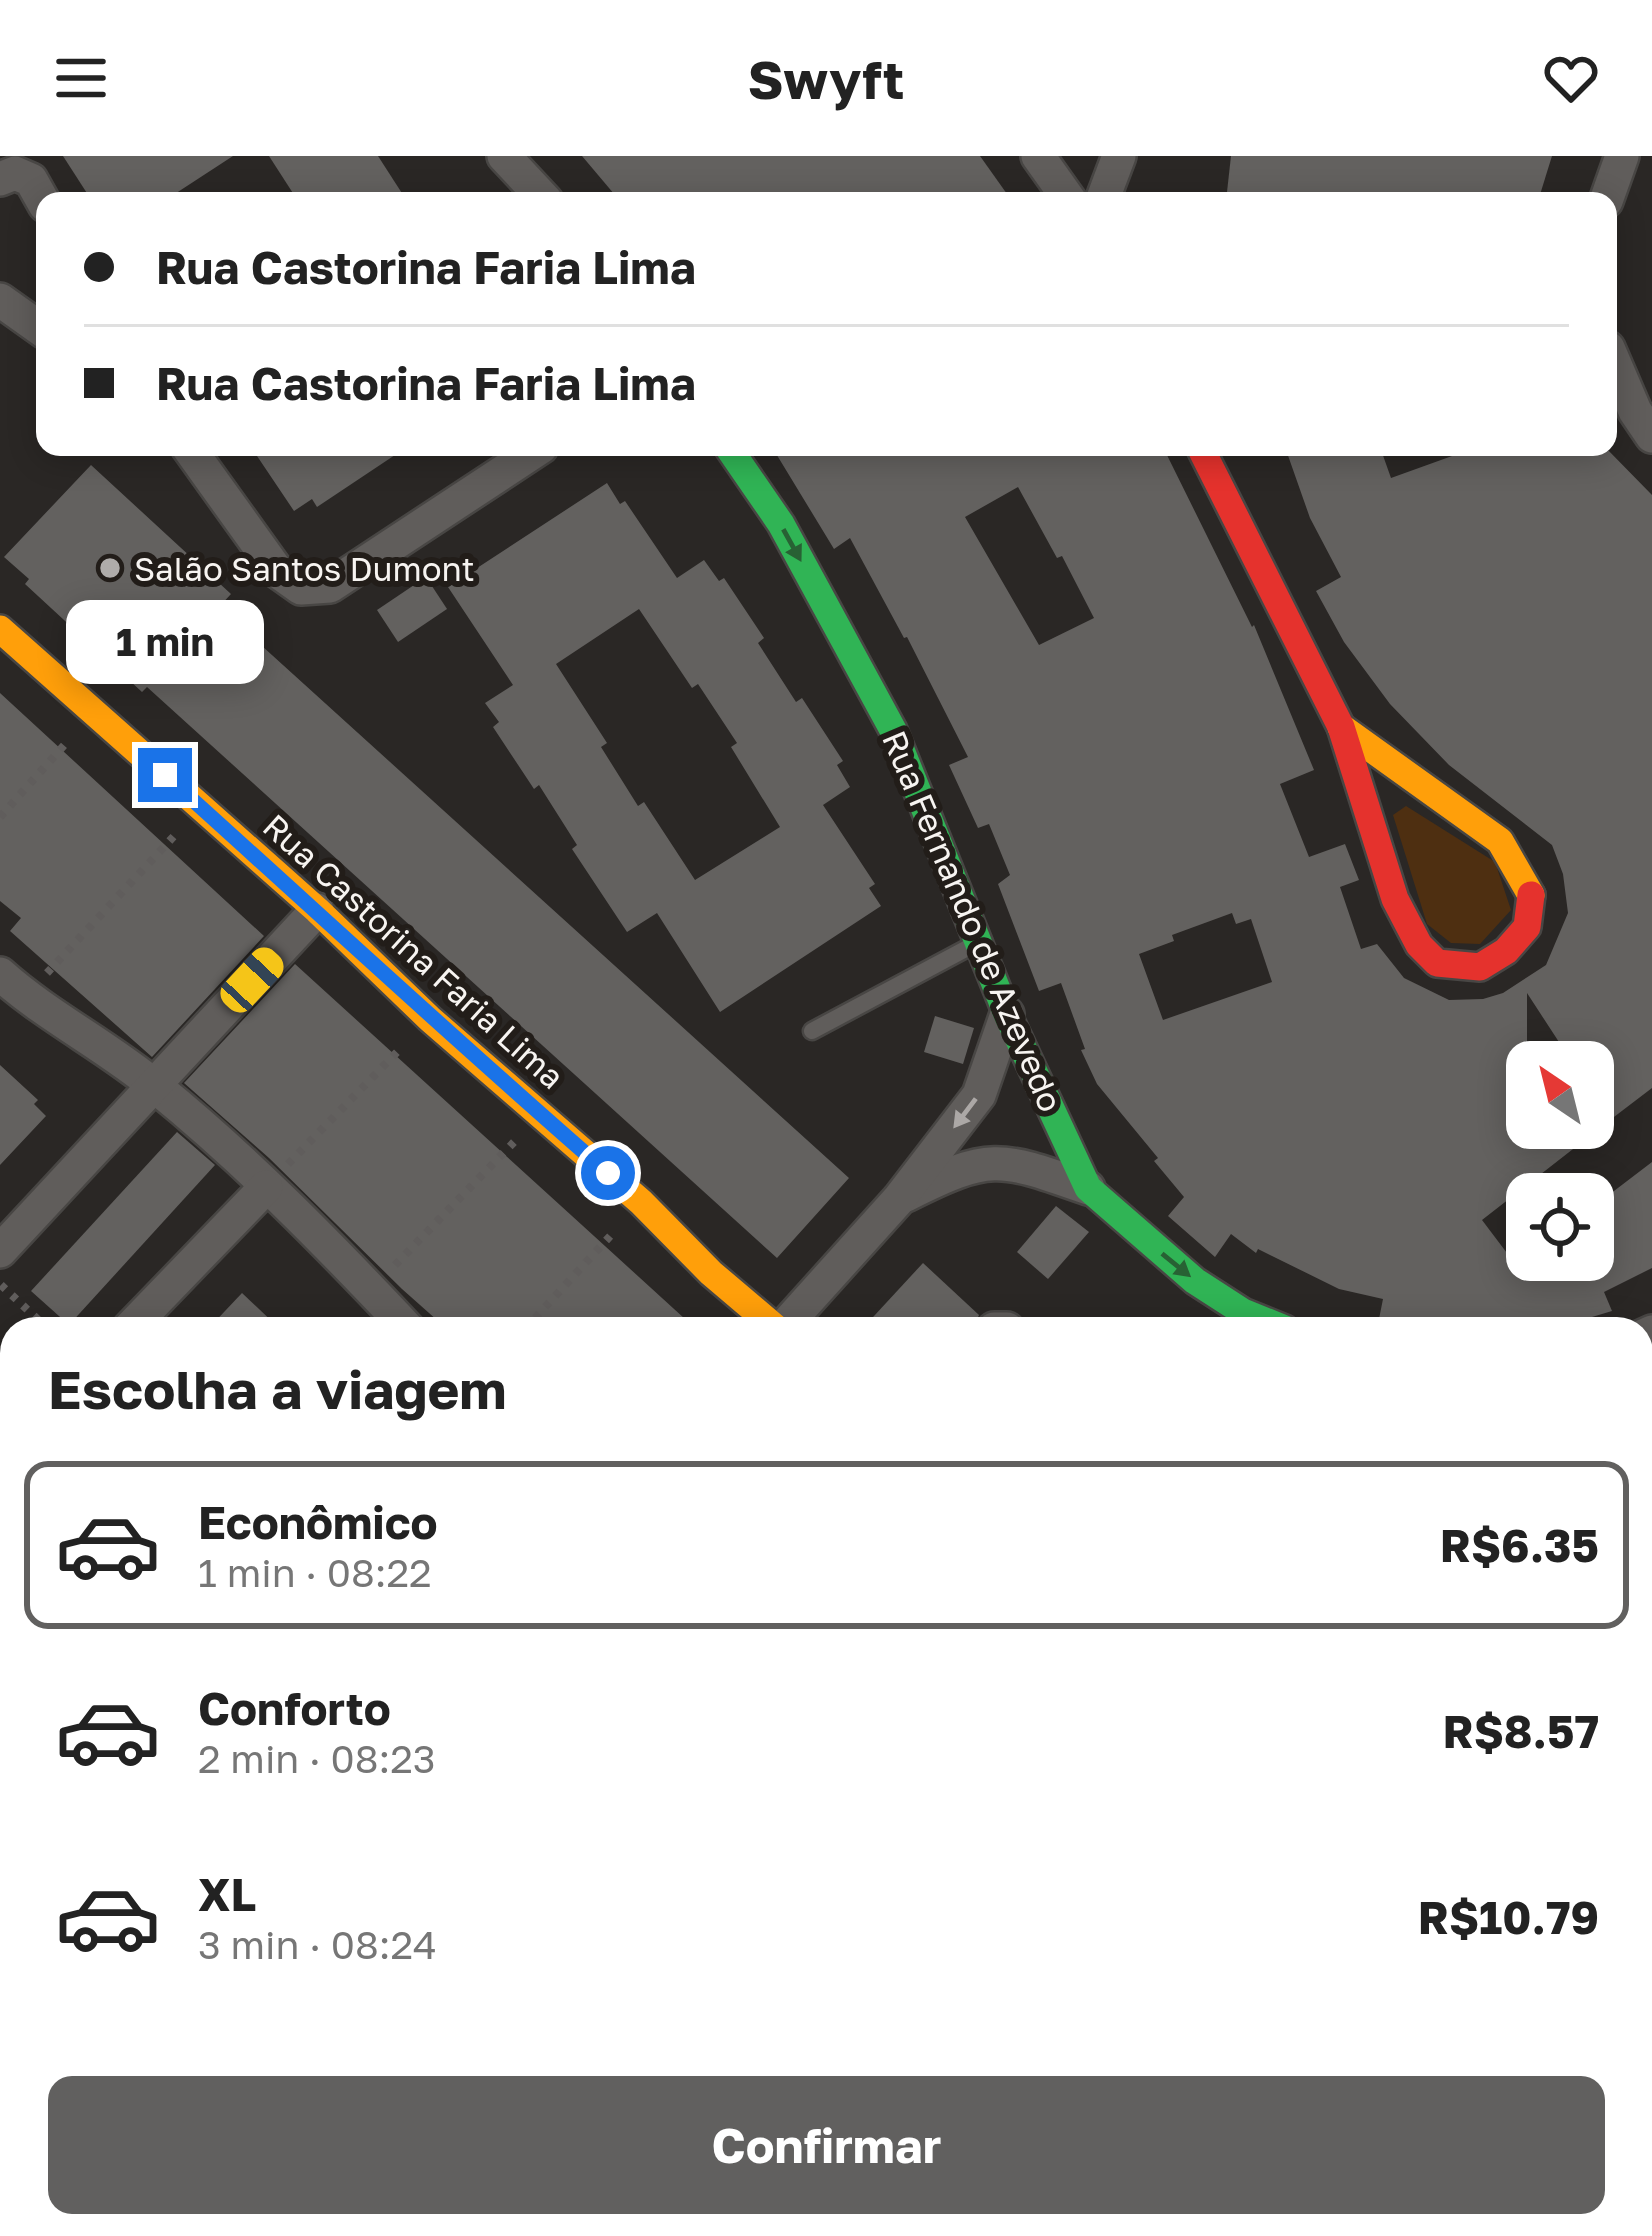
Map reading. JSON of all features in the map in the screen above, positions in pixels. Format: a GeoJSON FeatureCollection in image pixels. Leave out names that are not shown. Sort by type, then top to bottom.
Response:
{"type":"FeatureCollection","features":[{"type":"Feature","properties":{"kind":"street"},"geometry":{"type":"LineString","coordinates":[[504,156],[538,192]]}},
{"type":"Feature","properties":{"kind":"street"},"geometry":{"type":"LineString","coordinates":[[1038,156],[1064,192]]}},
{"type":"Feature","properties":{"kind":"street"},"geometry":{"type":"LineString","coordinates":[[1105,192],[1119,156]]}},
{"type":"Feature","properties":{"kind":"street"},"geometry":{"type":"LineString","coordinates":[[1609,192],[1622,156]]}},
{"type":"Feature","properties":{"kind":"street"},"geometry":{"type":"LineString","coordinates":[[0,178],[15,173],[31,180],[37,192]]}},
{"type":"Feature","properties":{"kind":"street"},"geometry":{"type":"LineString","coordinates":[[0,300],[36,326]]}},
{"type":"Feature","properties":{"kind":"street"},"geometry":{"type":"LineString","coordinates":[[1617,368],[1635,411],[1652,436]]}},
{"type":"Feature","properties":{"kind":"street"},"geometry":{"type":"LineString","coordinates":[[194,456],[277,571],[301,588],[329,586],[528,456]]}},
{"type":"Feature","properties":{"kind":"street","name":"Rua Fernando de Azevedo"},"geometry":{"type":"LineString","coordinates":[[734,456],[781,524],[893,730],[1007,1014],[1088,1189],[1195,1281],[1255,1317]]}},
{"type":"Feature","properties":{"kind":"street"},"geometry":{"type":"LineString","coordinates":[[1205,456],[1341,727],[1395,898],[1419,946],[1438,963],[1456,966],[1480,967],[1506,951],[1528,927],[1532,892],[1500,841],[1341,727]]}},
{"type":"Feature","properties":{"kind":"street","name":"Rua Castorina Faria Lima"},"geometry":{"type":"LineString","coordinates":[[0,628],[765,1317]]}},
{"type":"Feature","properties":{"kind":"street"},"geometry":{"type":"LineString","coordinates":[[0,1251],[317,910]]}},
{"type":"Feature","properties":{"kind":"street"},"geometry":{"type":"LineString","coordinates":[[12,985],[155,1085],[266,1186],[397,1317]]}},
{"type":"Feature","properties":{"kind":"street"},"geometry":{"type":"LineString","coordinates":[[791,1317],[899,1198],[979,1095],[1007,1014]]}},
{"type":"Feature","properties":{"kind":"street"},"geometry":{"type":"LineString","coordinates":[[899,1198],[959,1168],[994,1161],[1035,1169],[1088,1189]]}},
{"type":"Feature","properties":{"kind":"street"},"geometry":{"type":"LineString","coordinates":[[140,1317],[266,1186]]}},
{"type":"Feature","properties":{"kind":"lane"},"geometry":{"type":"LineString","coordinates":[[812,1031],[979,943]]}},
{"type":"Feature","properties":{"kind":"path"},"geometry":{"type":"LineString","coordinates":[[0,817],[95,711]]}},
{"type":"Feature","properties":{"kind":"path"},"geometry":{"type":"LineString","coordinates":[[12,985],[201,807]]}},
{"type":"Feature","properties":{"kind":"path"},"geometry":{"type":"LineString","coordinates":[[266,1186],[430,1018]]}},
{"type":"Feature","properties":{"kind":"path"},"geometry":{"type":"LineString","coordinates":[[371,1290],[540,1115]]}},
{"type":"Feature","properties":{"kind":"path"},"geometry":{"type":"LineString","coordinates":[[536,1317],[641,1202]]}},
{"type":"Feature","properties":{"kind":"path"},"geometry":{"type":"LineString","coordinates":[[0,1284],[35,1317]]}},
{"type":"Feature","properties":{"kind":"shaded area"},"geometry":{"type":"Polygon","coordinates":[[[1406,806],[1495,862],[1511,910],[1480,944],[1451,943],[1427,924],[1393,815],[1406,806]]]}},
{"type":"Feature","properties":{"kind":"building"},"geometry":{"type":"Polygon","coordinates":[[[63,156],[233,156],[178,192],[86,192],[63,156]]]}},
{"type":"Feature","properties":{"kind":"building"},"geometry":{"type":"Polygon","coordinates":[[[269,156],[378,156],[401,192],[292,192],[269,156]]]}},
{"type":"Feature","properties":{"kind":"building"},"geometry":{"type":"Polygon","coordinates":[[[582,156],[980,156],[1006,192],[612,192],[582,156]]]}},
{"type":"Feature","properties":{"kind":"building"},"geometry":{"type":"Polygon","coordinates":[[[1231,156],[1552,156],[1541,192],[1227,192],[1231,156]]]}},
{"type":"Feature","properties":{"kind":"building"},"geometry":{"type":"Polygon","coordinates":[[[257,456],[394,456],[317,507],[312,499],[294,511],[257,456]]]}},
{"type":"Feature","properties":{"kind":"building"},"geometry":{"type":"Polygon","coordinates":[[[777,456],[1167,456],[1254,625],[1314,770],[1280,784],[1309,857],[1345,844],[1359,880],[1340,887],[1361,949],[1377,944],[1404,978],[1449,1000],[1483,999],[1503,993],[1546,965],[1568,913],[1563,874],[1552,845],[1449,765],[1390,704],[1344,642],[1316,591],[1341,577],[1310,518],[1288,456],[1383,456],[1391,478],[1452,456],[1614,456],[1652,495],[1652,1088],[1614,1117],[1614,1041],[1558,1041],[1527,993],[1527,1041],[1506,1041],[1506,1149],[1573,1149],[1542,1173],[1506,1173],[1506,1201],[1482,1220],[1506,1252],[1506,1281],[1614,1281],[1614,1191],[1652,1162],[1652,1268],[1604,1292],[1612,1311],[1592,1317],[1379,1317],[1383,1299],[1339,1289],[1258,1249],[1256,1253],[1231,1234],[1215,1257],[1168,1216],[1184,1197],[1097,1084],[1081,1050],[1085,1049],[1061,983],[1039,991],[998,884],[1010,875],[989,824],[978,828],[949,765],[968,757],[850,538],[834,549],[777,456]],[[1018,487],[965,517],[1039,645],[1094,618],[1062,556],[1057,558],[1018,487]],[[1232,913],[1172,935],[1174,941],[1139,954],[1163,1020],[1272,982],[1251,919],[1236,924],[1232,913]]]}},
{"type":"Feature","properties":{"kind":"building"},"geometry":{"type":"Polygon","coordinates":[[[91,465],[231,594],[219,607],[849,1178],[777,1258],[147,687],[142,692],[25,584],[29,579],[4,557],[91,465]]]}},
{"type":"Feature","properties":{"kind":"building"},"geometry":{"type":"Polygon","coordinates":[[[607,483],[620,504],[625,501],[677,578],[704,560],[719,581],[724,578],[764,638],[758,643],[796,702],[802,698],[843,761],[837,765],[850,787],[823,805],[875,884],[869,888],[881,906],[720,1012],[657,913],[627,932],[572,849],[577,845],[539,785],[534,789],[493,727],[499,722],[485,703],[513,685],[448,587],[607,483]],[[639,609],[556,664],[607,743],[601,747],[638,806],[644,802],[695,880],[780,827],[731,747],[737,743],[698,684],[692,688],[639,609]]]}},
{"type":"Feature","properties":{"kind":"building"},"geometry":{"type":"Polygon","coordinates":[[[426,577],[447,609],[398,642],[377,610],[426,577]]]}},
{"type":"Feature","properties":{"kind":"building"},"geometry":{"type":"Polygon","coordinates":[[[0,693],[264,936],[152,1057],[10,931],[21,918],[0,901],[0,693]]]}},
{"type":"Feature","properties":{"kind":"building"},"geometry":{"type":"Polygon","coordinates":[[[295,964],[683,1317],[434,1317],[184,1083],[295,964]]]}},
{"type":"Feature","properties":{"kind":"building"},"geometry":{"type":"Polygon","coordinates":[[[935,1016],[974,1028],[963,1064],[924,1052],[935,1016]]]}},
{"type":"Feature","properties":{"kind":"building"},"geometry":{"type":"Polygon","coordinates":[[[0,1065],[38,1100],[34,1104],[46,1116],[0,1165],[0,1065]]]}},
{"type":"Feature","properties":{"kind":"building"},"geometry":{"type":"Polygon","coordinates":[[[177,1132],[215,1165],[76,1317],[60,1317],[31,1291],[177,1132]]]}},
{"type":"Feature","properties":{"kind":"building"},"geometry":{"type":"Polygon","coordinates":[[[1056,1206],[1089,1232],[1048,1279],[1017,1252],[1056,1206]]]}},
{"type":"Feature","properties":{"kind":"building"},"geometry":{"type":"Polygon","coordinates":[[[923,1263],[979,1315],[978,1317],[873,1317],[923,1263]]]}},
{"type":"Feature","properties":{"kind":"building"},"geometry":{"type":"Polygon","coordinates":[[[242,1293],[267,1317],[219,1317],[242,1293]]]}},
{"type":"Feature","properties":{"kind":"traffic: fast"},"geometry":{"type":"LineString","coordinates":[[734,456],[781,524],[893,730],[1007,1014],[1088,1188],[1195,1281],[1255,1317]]}},
{"type":"Feature","properties":{"kind":"traffic: slow"},"geometry":{"type":"LineString","coordinates":[[0,629],[317,910],[430,1019],[641,1202],[763,1317]]}},
{"type":"Feature","properties":{"kind":"traffic: slow"},"geometry":{"type":"LineString","coordinates":[[1341,727],[1500,841],[1531,895]]}},
{"type":"Feature","properties":{"kind":"traffic: jam"},"geometry":{"type":"LineString","coordinates":[[1205,456],[1341,727],[1395,899],[1419,945],[1437,963],[1480,967],[1506,951],[1527,927],[1531,895]]}},
{"type":"Feature","properties":{"kind":"place","name":"Salão Santos Dumont"},"geometry":{"type":"Point","coordinates":[110,568]}},
{"type":"Feature","properties":{"kind":"route"},"geometry":{"type":"LineString","coordinates":[[165,775],[430,1018],[608,1173]]}}]}
